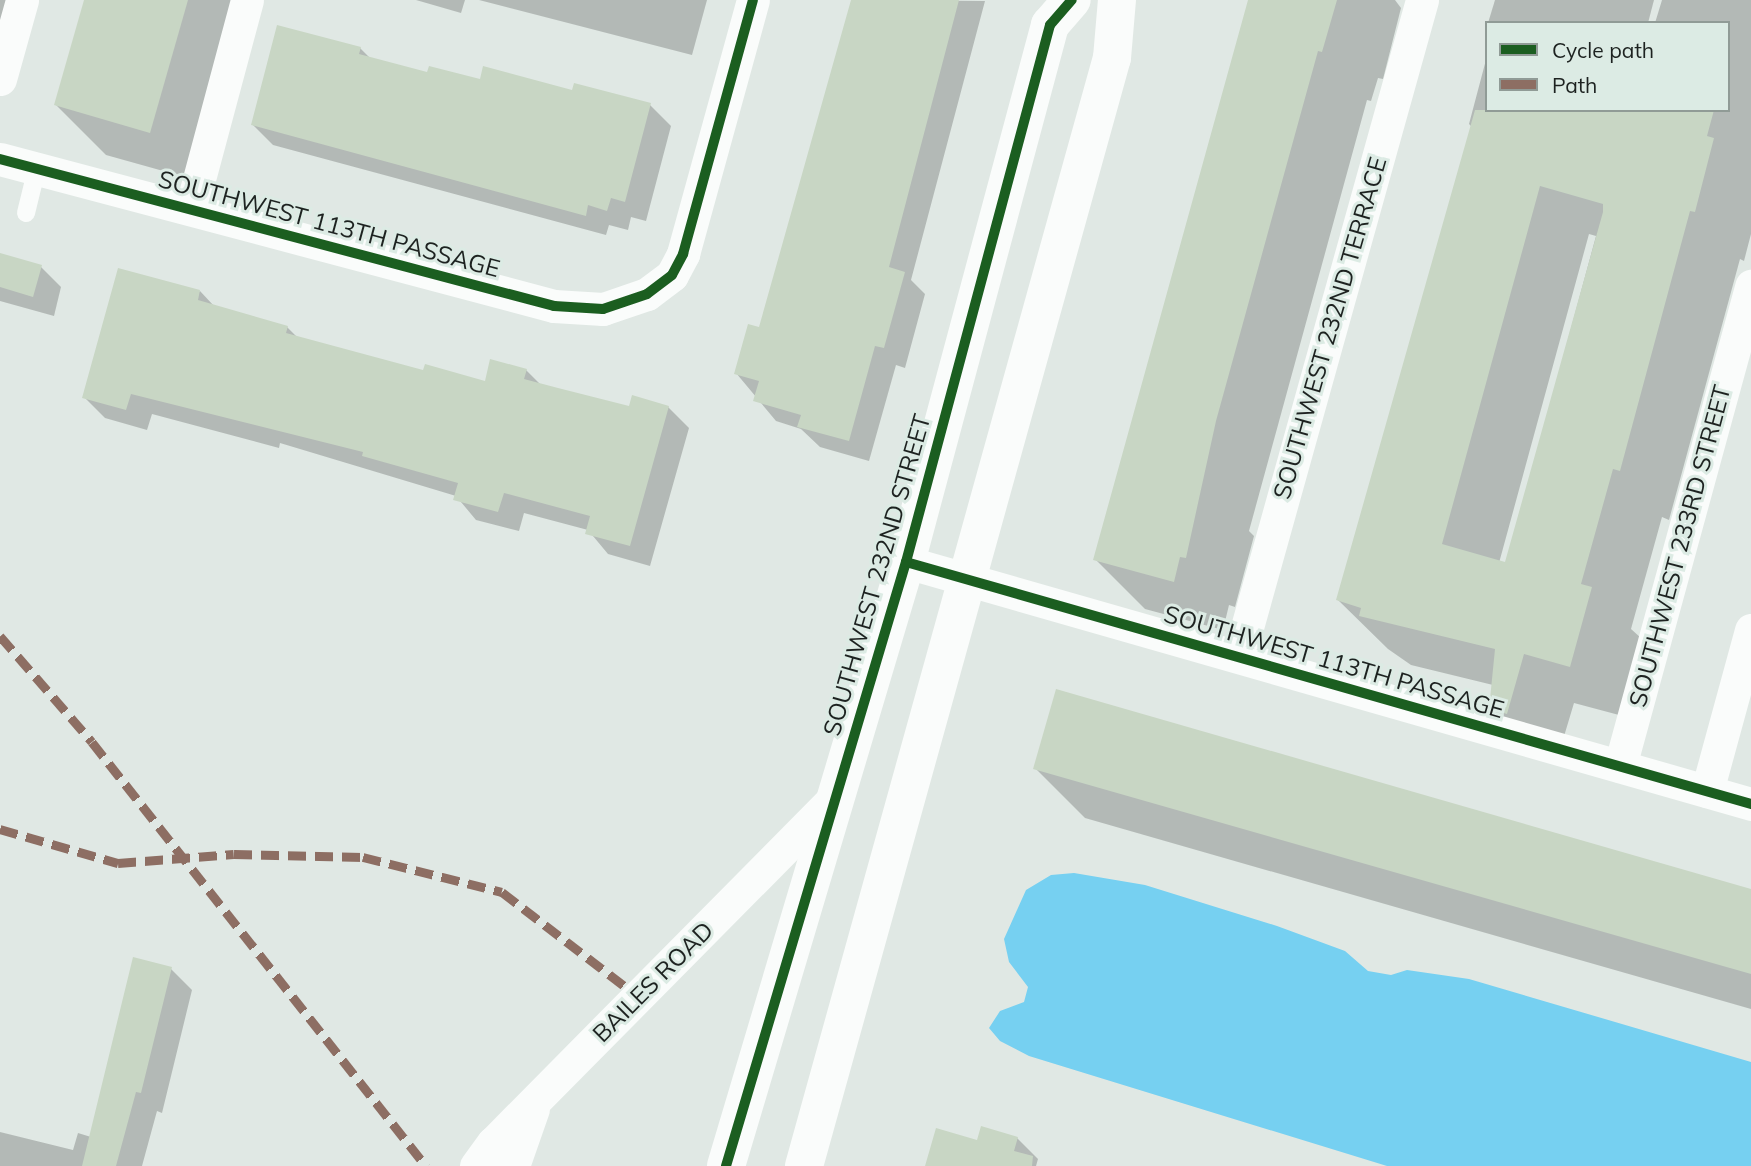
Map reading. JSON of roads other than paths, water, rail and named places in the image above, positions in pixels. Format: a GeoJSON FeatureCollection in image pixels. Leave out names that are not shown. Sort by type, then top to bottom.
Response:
{"type":"FeatureCollection","features":[{"type":"Feature","properties":{"kind":"street"},"geometry":{"type":"LineString","coordinates":[[0,79],[22,0]]}},
{"type":"Feature","properties":{"kind":"street"},"geometry":{"type":"LineString","coordinates":[[191,209],[247,0]]}},
{"type":"Feature","properties":{"kind":"street","name":"SOUTHWEST 113TH PASSAGE"},"geometry":{"type":"LineString","coordinates":[[0,159],[554,306],[603,309],[647,294],[672,275],[683,254],[753,0]]}},
{"type":"Feature","properties":{"kind":"street","name":"SOUTHWEST 232ND STREET"},"geometry":{"type":"LineString","coordinates":[[726,1166],[832,802],[906,562],[1051,25],[1072,0]]}},
{"type":"Feature","properties":{"kind":"street"},"geometry":{"type":"LineString","coordinates":[[804,1166],[1112,58],[1117,0]]}},
{"type":"Feature","properties":{"kind":"street","name":"SOUTHWEST 232ND TERRACE"},"geometry":{"type":"LineString","coordinates":[[1239,656],[1422,0]]}},
{"type":"Feature","properties":{"kind":"street","name":"SOUTHWEST 233RD STREET"},"geometry":{"type":"LineString","coordinates":[[1620,766],[1751,286]]}},
{"type":"Feature","properties":{"kind":"street","name":"SOUTHWEST 113TH PASSAGE"},"geometry":{"type":"LineString","coordinates":[[906,562],[1751,804]]}},
{"type":"Feature","properties":{"kind":"street"},"geometry":{"type":"LineString","coordinates":[[1707,790],[1751,630]]}},
{"type":"Feature","properties":{"kind":"street","name":"BAILES ROAD"},"geometry":{"type":"LineString","coordinates":[[476,1166],[536,1100],[832,802]]}},
{"type":"Feature","properties":{"kind":"street"},"geometry":{"type":"LineString","coordinates":[[513,1166],[536,1100]]}},
{"type":"Feature","properties":{"kind":"lane"},"geometry":{"type":"LineString","coordinates":[[26,213],[37,169]]}},
{"type":"Feature","properties":{"kind":"water"},"geometry":{"type":"Polygon","coordinates":[[[1074,873],[1145,885],[1277,926],[1345,951],[1368,971],[1391,975],[1407,970],[1469,979],[1751,1062],[1751,1166],[1387,1166],[1029,1056],[1000,1041],[989,1028],[1000,1011],[1024,1002],[1028,987],[1009,962],[1004,939],[1026,890],[1051,875],[1074,873]]]}}]}
